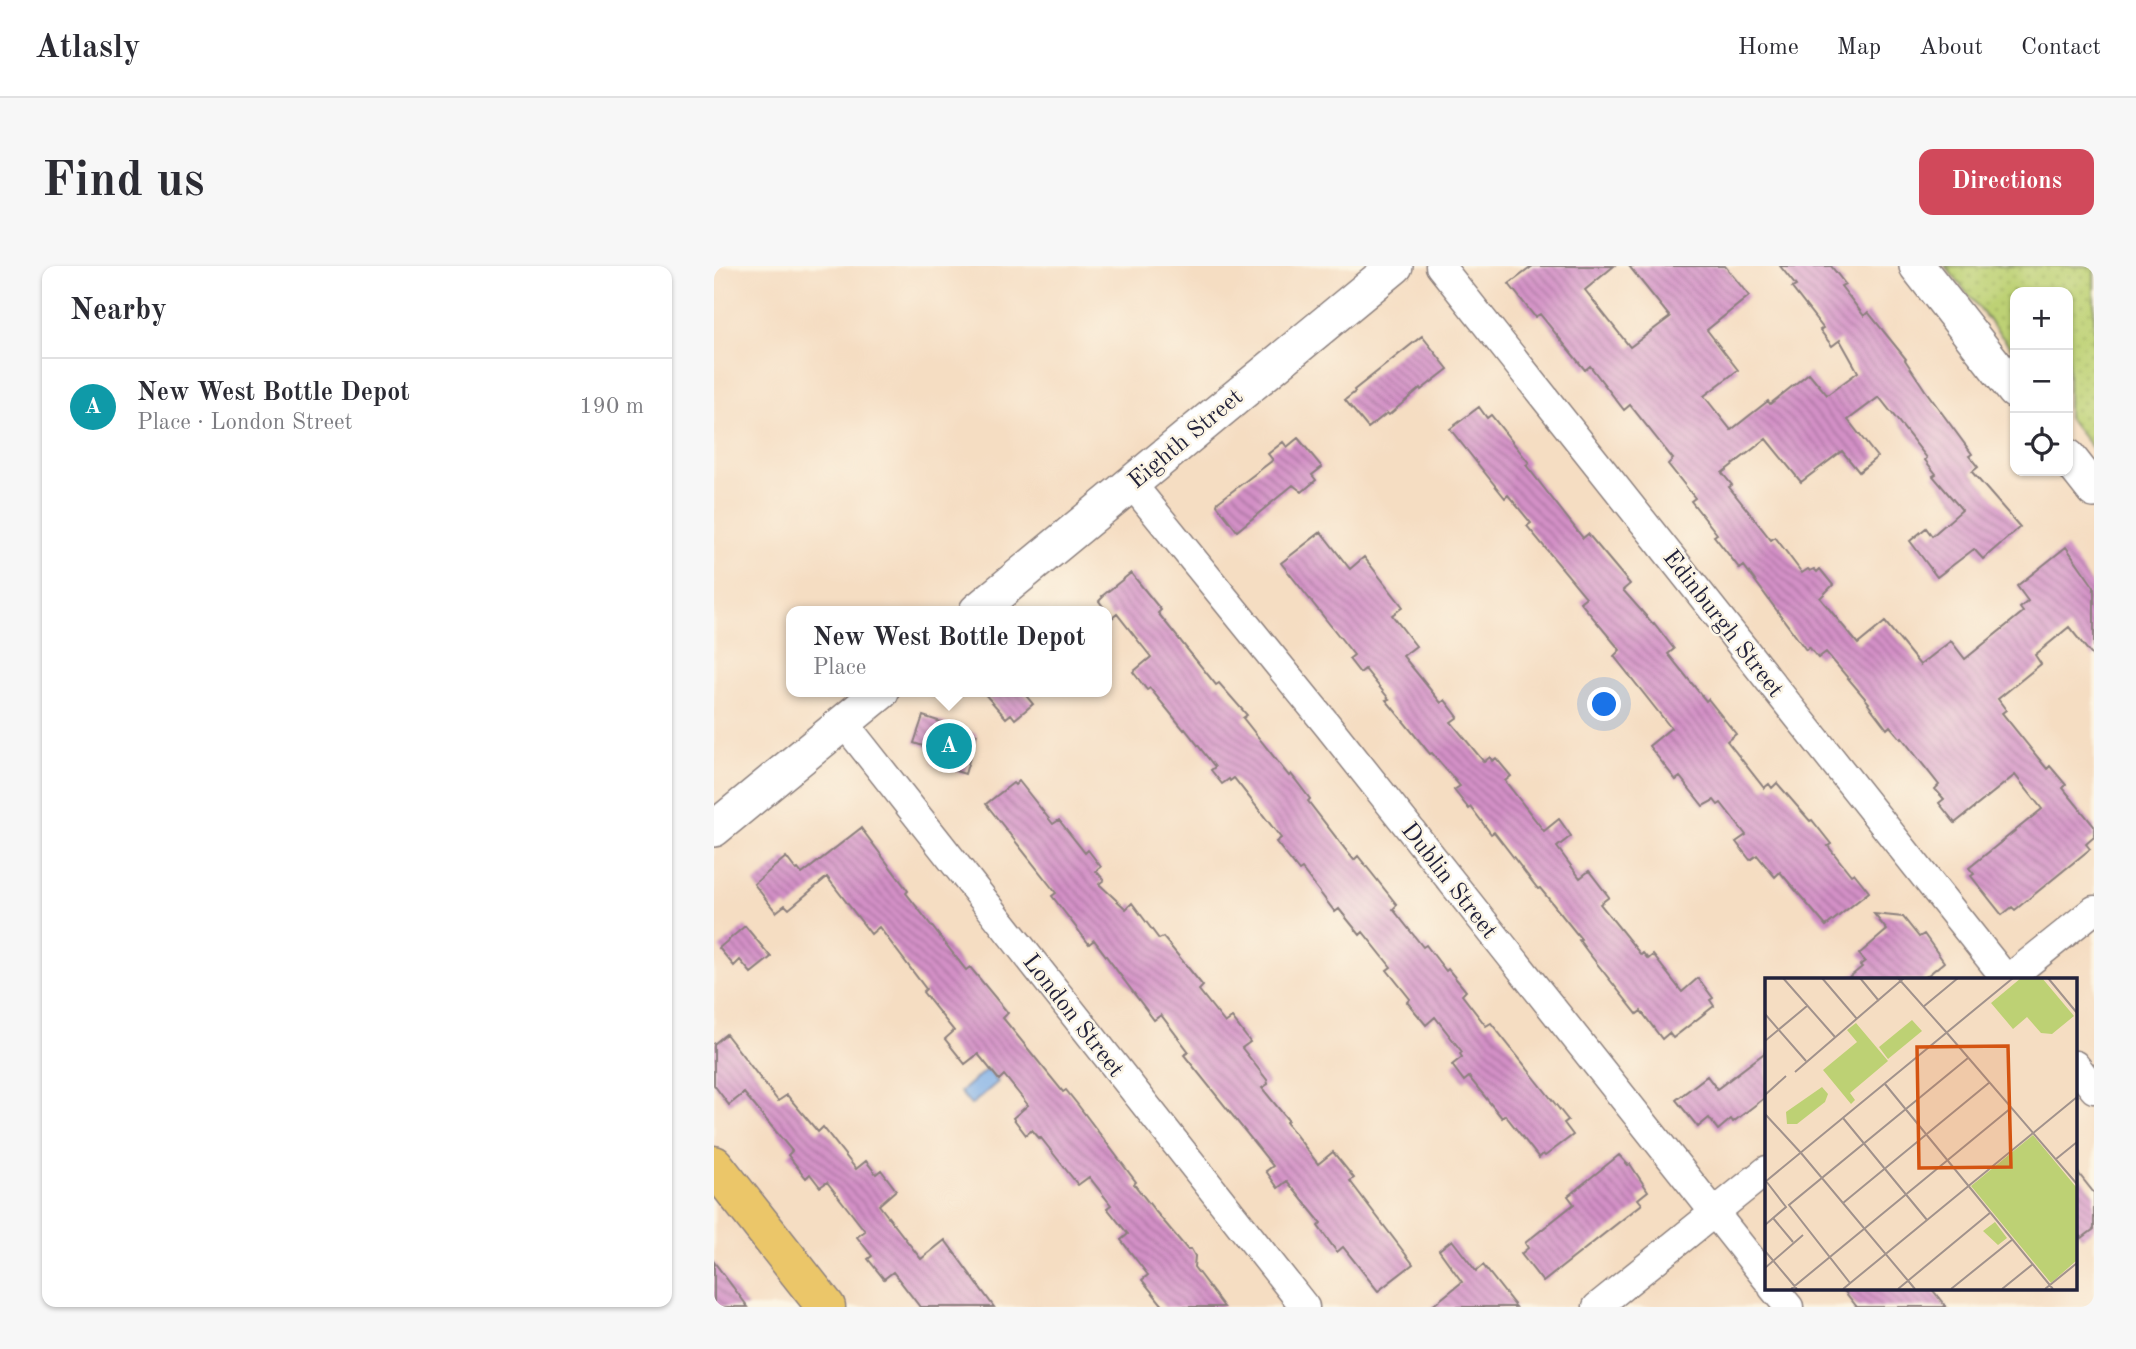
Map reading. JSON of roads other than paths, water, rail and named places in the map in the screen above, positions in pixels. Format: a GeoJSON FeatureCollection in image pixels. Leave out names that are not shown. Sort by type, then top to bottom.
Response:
{"type":"FeatureCollection","features":[{"type":"Feature","properties":{"kind":"main road"},"geometry":{"type":"LineString","coordinates":[[714,1165],[826,1307]]}},
{"type":"Feature","properties":{"kind":"street","name":"Eighth Street"},"geometry":{"type":"LineString","coordinates":[[983,606],[1395,266]]}},
{"type":"Feature","properties":{"kind":"street","name":"Edinburgh Street"},"geometry":{"type":"LineString","coordinates":[[1440,266],[2005,978]]}},
{"type":"Feature","properties":{"kind":"street"},"geometry":{"type":"LineString","coordinates":[[1917,266],[2010,385]]}},
{"type":"Feature","properties":{"kind":"street"},"geometry":{"type":"LineString","coordinates":[[2073,463],[2094,490]]}},
{"type":"Feature","properties":{"kind":"street","name":"Dublin Street"},"geometry":{"type":"LineString","coordinates":[[1130,483],[1329,726],[1765,1276]]}},
{"type":"Feature","properties":{"kind":"street"},"geometry":{"type":"LineString","coordinates":[[714,829],[875,697]]}},
{"type":"Feature","properties":{"kind":"street","name":"London Street"},"geometry":{"type":"LineString","coordinates":[[844,723],[1305,1307]]}},
{"type":"Feature","properties":{"kind":"street"},"geometry":{"type":"LineString","coordinates":[[2009,978],[2094,910]]}},
{"type":"Feature","properties":{"kind":"street"},"geometry":{"type":"LineString","coordinates":[[2077,1068],[2094,1089]]}},
{"type":"Feature","properties":{"kind":"street"},"geometry":{"type":"LineString","coordinates":[[1597,1307],[1765,1172]]}},
{"type":"Feature","properties":{"kind":"street"},"geometry":{"type":"LineString","coordinates":[[1775,1290],[1789,1307]]}},
{"type":"Feature","properties":{"kind":"water"},"geometry":{"type":"Polygon","coordinates":[[[987,1069],[998,1082],[971,1105],[960,1092],[987,1069]]]}},
{"type":"Feature","properties":{"kind":"place","name":"New West Bottle Depot"},"geometry":{"type":"Point","coordinates":[949,746]}}]}
